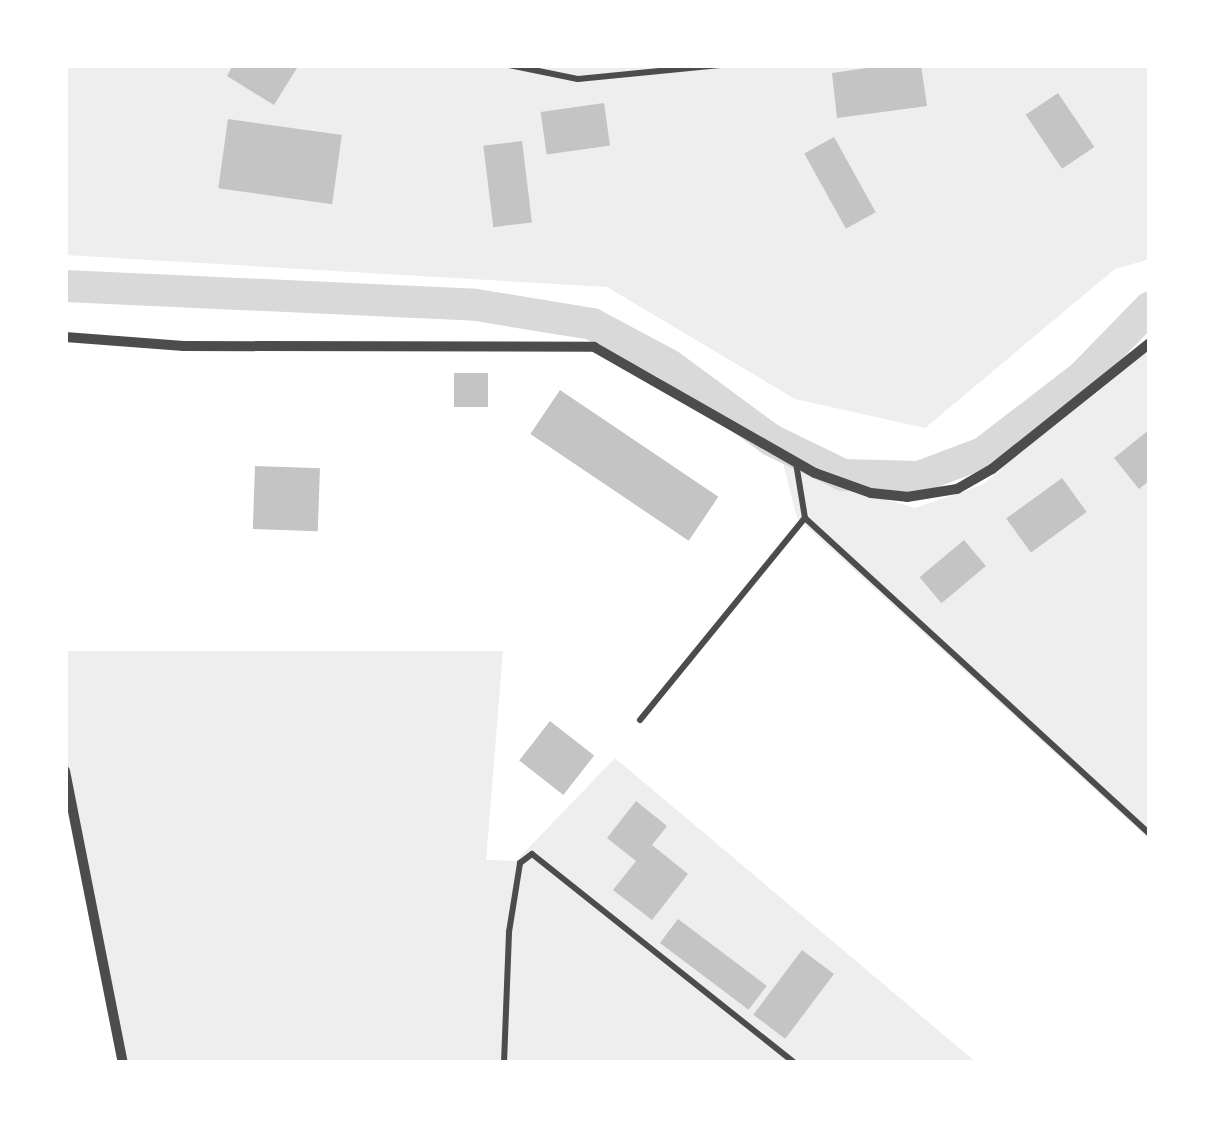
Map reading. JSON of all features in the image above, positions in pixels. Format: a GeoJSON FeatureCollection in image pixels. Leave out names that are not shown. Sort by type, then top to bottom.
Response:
{"type":"FeatureCollection","features":[{"type":"Feature","properties":{"kind":"street"},"geometry":{"type":"LineString","coordinates":[[65,337],[282,348],[594,348],[645,371],[704,414],[796,463],[870,494],[907,497],[957,489],[1022,450],[1150,343]]}},
{"type":"Feature","properties":{"kind":"street"},"geometry":{"type":"LineString","coordinates":[[65,771],[123,1063]]}},
{"type":"Feature","properties":{"kind":"lane"},"geometry":{"type":"LineString","coordinates":[[509,65],[578,79],[720,65]]}},
{"type":"Feature","properties":{"kind":"lane"},"geometry":{"type":"LineString","coordinates":[[796,463],[805,518],[1150,834]]}},
{"type":"Feature","properties":{"kind":"lane"},"geometry":{"type":"LineString","coordinates":[[640,720],[805,518]]}},
{"type":"Feature","properties":{"kind":"lane"},"geometry":{"type":"LineString","coordinates":[[504,1063],[510,932],[518,874],[532,854],[795,1063]]}},
{"type":"Feature","properties":{"kind":"shaded area"},"geometry":{"type":"Polygon","coordinates":[[[65,65],[1150,65],[1150,259],[1115,269],[925,428],[795,399],[607,287],[65,255],[65,65]]]}},
{"type":"Feature","properties":{"kind":"shaded area"},"geometry":{"type":"Polygon","coordinates":[[[1150,344],[1150,840],[797,518],[781,455],[825,482],[915,508],[982,485],[1150,344]]]}},
{"type":"Feature","properties":{"kind":"shaded area"},"geometry":{"type":"Polygon","coordinates":[[[65,651],[503,651],[486,860],[516,861],[615,758],[977,1063],[126,1063],[65,760],[65,651]]]}},
{"type":"Feature","properties":{"kind":"building"},"geometry":{"type":"Polygon","coordinates":[[[233,65],[297,68],[274,105],[227,76],[233,65]]]}},
{"type":"Feature","properties":{"kind":"building"},"geometry":{"type":"Polygon","coordinates":[[[921,65],[927,106],[837,118],[832,73],[921,65]]]}},
{"type":"Feature","properties":{"kind":"building"},"geometry":{"type":"Polygon","coordinates":[[[1058,93],[1094,147],[1062,169],[1026,115],[1058,93]]]}},
{"type":"Feature","properties":{"kind":"building"},"geometry":{"type":"Polygon","coordinates":[[[604,103],[610,146],[547,154],[541,112],[604,103]]]}},
{"type":"Feature","properties":{"kind":"building"},"geometry":{"type":"Polygon","coordinates":[[[228,119],[342,135],[332,204],[218,188],[228,119]]]}},
{"type":"Feature","properties":{"kind":"building"},"geometry":{"type":"Polygon","coordinates":[[[834,137],[876,212],[846,229],[804,153],[834,137]]]}},
{"type":"Feature","properties":{"kind":"building"},"geometry":{"type":"Polygon","coordinates":[[[522,141],[532,222],[493,227],[483,146],[522,141]]]}},
{"type":"Feature","properties":{"kind":"building"},"geometry":{"type":"Polygon","coordinates":[[[454,373],[488,373],[488,407],[454,407],[454,373]]]}},
{"type":"Feature","properties":{"kind":"building"},"geometry":{"type":"Polygon","coordinates":[[[560,390],[718,497],[689,541],[530,434],[560,390]]]}},
{"type":"Feature","properties":{"kind":"building"},"geometry":{"type":"Polygon","coordinates":[[[1150,429],[1150,480],[1139,489],[1114,458],[1150,429]]]}},
{"type":"Feature","properties":{"kind":"building"},"geometry":{"type":"Polygon","coordinates":[[[255,466],[320,468],[318,531],[253,529],[255,466]]]}},
{"type":"Feature","properties":{"kind":"building"},"geometry":{"type":"Polygon","coordinates":[[[1062,478],[1087,512],[1031,553],[1006,519],[1062,478]]]}},
{"type":"Feature","properties":{"kind":"building"},"geometry":{"type":"Polygon","coordinates":[[[964,540],[986,566],[941,603],[920,577],[964,540]]]}},
{"type":"Feature","properties":{"kind":"building"},"geometry":{"type":"Polygon","coordinates":[[[550,721],[594,755],[563,795],[519,760],[550,721]]]}},
{"type":"Feature","properties":{"kind":"building"},"geometry":{"type":"Polygon","coordinates":[[[636,801],[667,826],[652,845],[688,874],[652,920],[613,890],[636,861],[607,838],[636,801]]]}},
{"type":"Feature","properties":{"kind":"building"},"geometry":{"type":"Polygon","coordinates":[[[678,919],[767,986],[749,1010],[660,943],[678,919]]]}},
{"type":"Feature","properties":{"kind":"building"},"geometry":{"type":"Polygon","coordinates":[[[802,950],[834,974],[785,1039],[753,1015],[802,950]]]}},
{"type":"Feature","properties":{"kind":"waterway"},"geometry":{"type":"LineString","coordinates":[[65,286],[476,305],[592,324],[669,365],[771,440],[843,475],[919,477],[983,453],[1083,376],[1150,307]]}}]}
